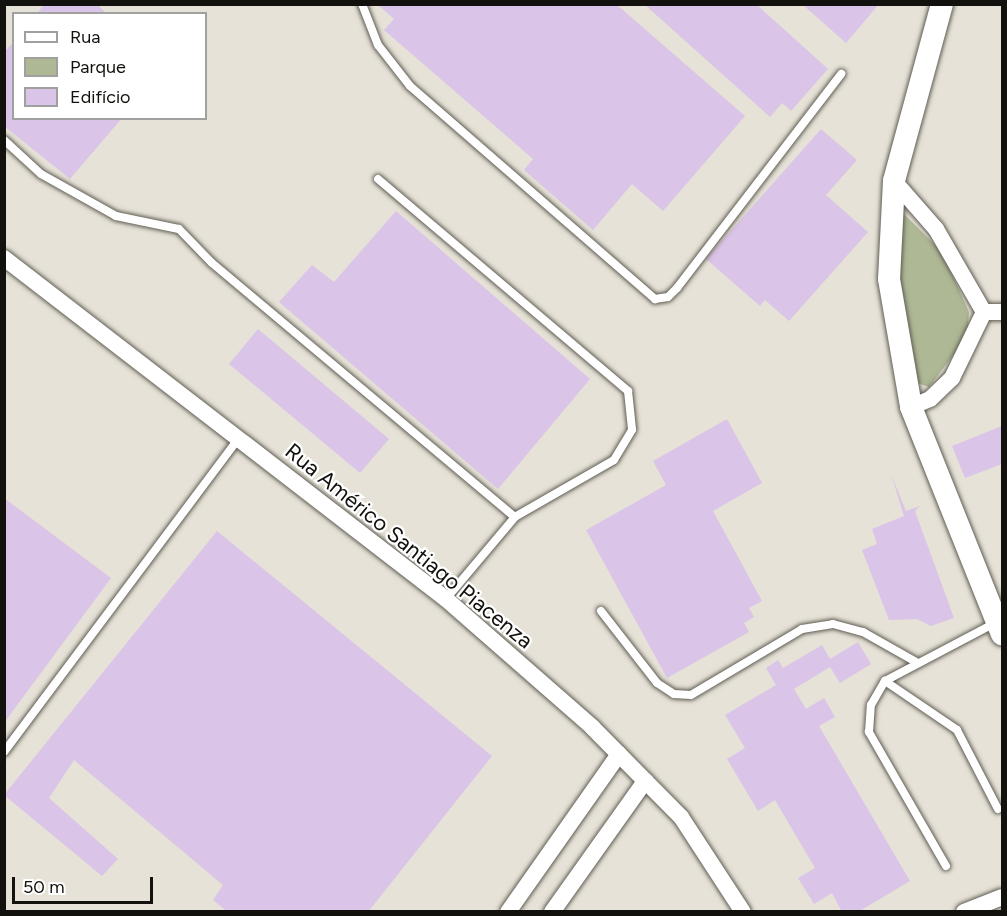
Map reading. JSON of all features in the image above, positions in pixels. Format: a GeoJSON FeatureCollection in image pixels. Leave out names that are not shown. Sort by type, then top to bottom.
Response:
{"type":"FeatureCollection","features":[{"type":"Feature","properties":{"kind":"street"},"geometry":{"type":"LineString","coordinates":[[942,4],[894,181],[889,279],[911,407],[1001,625]]}},
{"type":"Feature","properties":{"kind":"street"},"geometry":{"type":"LineString","coordinates":[[894,181],[936,229],[984,312]]}},
{"type":"Feature","properties":{"kind":"street","name":"Rua Américo Santiago Piacenza"},"geometry":{"type":"LineString","coordinates":[[4,258],[446,599],[619,754],[681,818],[743,912]]}},
{"type":"Feature","properties":{"kind":"street"},"geometry":{"type":"LineString","coordinates":[[984,312],[1002,312]]}},
{"type":"Feature","properties":{"kind":"street"},"geometry":{"type":"LineString","coordinates":[[911,407],[930,399],[952,378],[984,312]]}},
{"type":"Feature","properties":{"kind":"street"},"geometry":{"type":"LineString","coordinates":[[508,912],[619,754]]}},
{"type":"Feature","properties":{"kind":"street"},"geometry":{"type":"LineString","coordinates":[[552,912],[645,781]]}},
{"type":"Feature","properties":{"kind":"street"},"geometry":{"type":"LineString","coordinates":[[964,912],[1002,897]]}},
{"type":"Feature","properties":{"kind":"lane"},"geometry":{"type":"LineString","coordinates":[[362,4],[378,45],[410,86],[641,292],[655,299],[668,297],[677,288],[841,74]]}},
{"type":"Feature","properties":{"kind":"lane"},"geometry":{"type":"LineString","coordinates":[[4,140],[41,174],[116,216],[179,229],[212,263],[515,517]]}},
{"type":"Feature","properties":{"kind":"lane"},"geometry":{"type":"LineString","coordinates":[[378,179],[628,391],[632,430],[614,460],[515,517],[446,599]]}},
{"type":"Feature","properties":{"kind":"lane"},"geometry":{"type":"LineString","coordinates":[[4,752],[238,439]]}},
{"type":"Feature","properties":{"kind":"lane"},"geometry":{"type":"LineString","coordinates":[[601,611],[657,683],[674,694],[691,695],[802,629],[832,624],[863,632],[918,663]]}},
{"type":"Feature","properties":{"kind":"lane"},"geometry":{"type":"LineString","coordinates":[[946,866],[869,732],[871,705],[885,681],[918,663],[1001,625]]}},
{"type":"Feature","properties":{"kind":"lane"},"geometry":{"type":"LineString","coordinates":[[885,681],[951,723],[998,809]]}},
{"type":"Feature","properties":{"kind":"green space"},"geometry":{"type":"Polygon","coordinates":[[[903,213],[942,252],[969,312],[967,337],[929,387],[914,382],[898,298],[903,213]]]}},
{"type":"Feature","properties":{"kind":"building"},"geometry":{"type":"Polygon","coordinates":[[[44,4],[97,4],[105,12],[38,12],[44,4]]]}},
{"type":"Feature","properties":{"kind":"building"},"geometry":{"type":"Polygon","coordinates":[[[377,4],[616,4],[745,116],[663,211],[632,184],[593,230],[524,170],[533,159],[384,30],[394,19],[377,4]]]}},
{"type":"Feature","properties":{"kind":"building"},"geometry":{"type":"Polygon","coordinates":[[[644,4],[756,4],[828,69],[791,111],[782,103],[770,117],[644,4]]]}},
{"type":"Feature","properties":{"kind":"building"},"geometry":{"type":"Polygon","coordinates":[[[802,4],[879,4],[846,43],[802,4]]]}},
{"type":"Feature","properties":{"kind":"building"},"geometry":{"type":"Polygon","coordinates":[[[12,44],[12,120],[120,120],[70,179],[4,126],[4,52],[12,44]]]}},
{"type":"Feature","properties":{"kind":"building"},"geometry":{"type":"Polygon","coordinates":[[[821,129],[857,160],[826,195],[868,232],[789,321],[765,300],[760,306],[706,259],[821,129]]]}},
{"type":"Feature","properties":{"kind":"building"},"geometry":{"type":"Polygon","coordinates":[[[396,211],[590,379],[498,489],[279,302],[312,265],[334,282],[396,211]]]}},
{"type":"Feature","properties":{"kind":"building"},"geometry":{"type":"Polygon","coordinates":[[[258,329],[389,439],[360,473],[229,364],[258,329]]]}},
{"type":"Feature","properties":{"kind":"building"},"geometry":{"type":"Polygon","coordinates":[[[727,419],[762,483],[713,511],[762,601],[749,608],[754,617],[744,623],[749,632],[667,678],[586,530],[666,485],[653,461],[727,419]]]}},
{"type":"Feature","properties":{"kind":"building"},"geometry":{"type":"Polygon","coordinates":[[[1002,426],[1002,464],[965,478],[952,446],[1002,426]]]}},
{"type":"Feature","properties":{"kind":"building"},"geometry":{"type":"Polygon","coordinates":[[[891,474],[906,511],[920,506],[915,511],[954,618],[931,626],[917,619],[889,620],[862,550],[877,544],[872,529],[904,516],[891,474]]]}},
{"type":"Feature","properties":{"kind":"building"},"geometry":{"type":"Polygon","coordinates":[[[4,498],[111,578],[4,723],[4,498]]]}},
{"type":"Feature","properties":{"kind":"building"},"geometry":{"type":"Polygon","coordinates":[[[217,531],[492,756],[368,912],[228,912],[213,900],[223,885],[74,760],[49,798],[118,859],[102,876],[4,795],[217,531]]]}},
{"type":"Feature","properties":{"kind":"building"},"geometry":{"type":"Polygon","coordinates":[[[858,642],[871,664],[840,683],[830,667],[794,689],[806,709],[824,698],[835,717],[819,726],[910,881],[858,912],[842,912],[832,893],[814,904],[798,878],[815,868],[775,800],[758,811],[727,759],[745,748],[725,715],[776,685],[766,668],[778,660],[783,668],[822,645],[830,659],[858,642]]]}}]}
